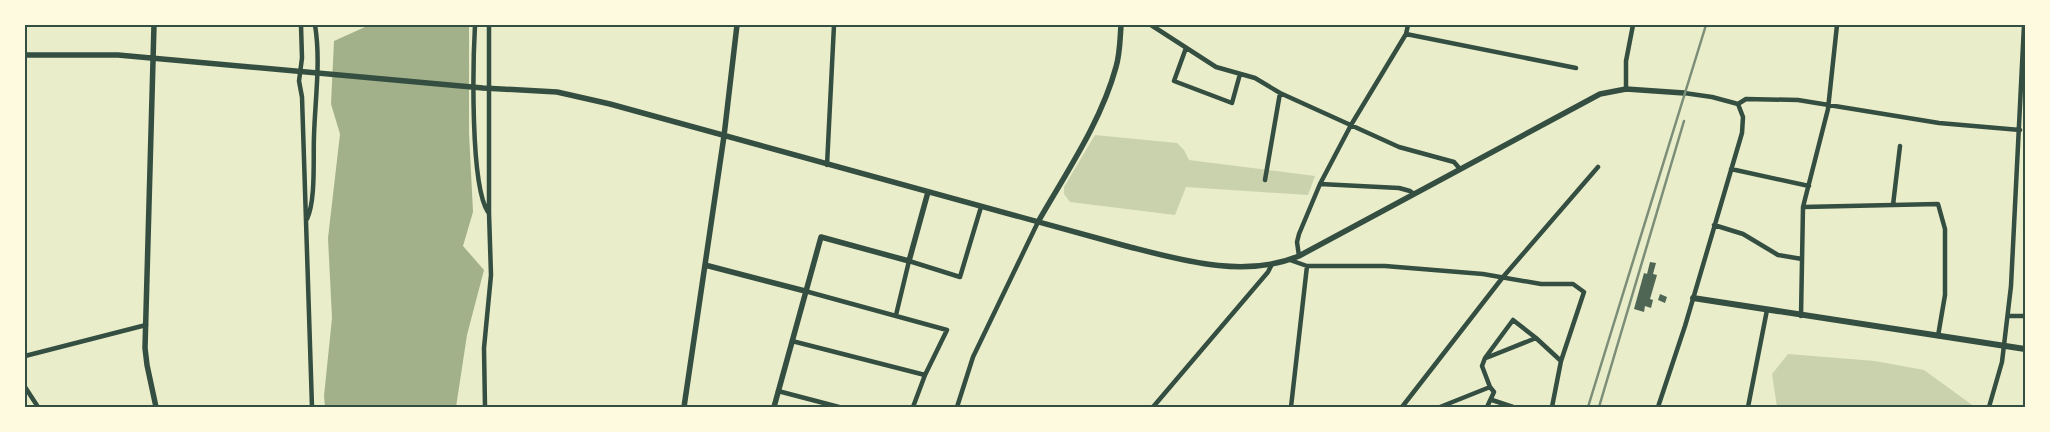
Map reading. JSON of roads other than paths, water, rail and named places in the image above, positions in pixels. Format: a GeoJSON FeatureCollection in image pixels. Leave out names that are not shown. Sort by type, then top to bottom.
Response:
{"type":"FeatureCollection","features":[{"type":"Feature","properties":{"kind":"main road"},"geometry":{"type":"LineString","coordinates":[[1693,298],[2025,349]]}},
{"type":"Feature","properties":{"kind":"street"},"geometry":{"type":"LineString","coordinates":[[154,25],[146,325],[147,365],[156,407]]}},
{"type":"Feature","properties":{"kind":"street"},"geometry":{"type":"LineString","coordinates":[[301,25],[301,72],[299,82],[302,97],[312,407]]}},
{"type":"Feature","properties":{"kind":"street"},"geometry":{"type":"LineString","coordinates":[[306,220],[310,212],[312,185],[316,60],[315,25]]}},
{"type":"Feature","properties":{"kind":"street"},"geometry":{"type":"LineString","coordinates":[[475,25],[474,94],[477,168],[484,205],[489,213]]}},
{"type":"Feature","properties":{"kind":"street"},"geometry":{"type":"LineString","coordinates":[[484,407],[484,348],[491,275],[486,88],[489,25]]}},
{"type":"Feature","properties":{"kind":"street"},"geometry":{"type":"LineString","coordinates":[[684,407],[724,136],[737,25]]}},
{"type":"Feature","properties":{"kind":"street"},"geometry":{"type":"LineString","coordinates":[[827,165],[834,25]]}},
{"type":"Feature","properties":{"kind":"street"},"geometry":{"type":"LineString","coordinates":[[957,407],[973,357],[1038,222],[1095,122],[1117,66],[1122,25]]}},
{"type":"Feature","properties":{"kind":"street"},"geometry":{"type":"LineString","coordinates":[[1151,25],[1216,67],[1255,78],[1280,93],[1399,147],[1454,162],[1460,168]]}},
{"type":"Feature","properties":{"kind":"street"},"geometry":{"type":"LineString","coordinates":[[1299,256],[1297,242],[1299,234],[1320,184],[1351,125],[1406,34],[1408,25]]}},
{"type":"Feature","properties":{"kind":"street"},"geometry":{"type":"LineString","coordinates":[[1626,89],[1626,61],[1633,25]]}},
{"type":"Feature","properties":{"kind":"street"},"geometry":{"type":"LineString","coordinates":[[1802,316],[1803,207],[1829,103],[1837,25]]}},
{"type":"Feature","properties":{"kind":"street"},"geometry":{"type":"LineString","coordinates":[[1989,407],[2004,347],[2008,316],[2020,130],[2024,25]]}},
{"type":"Feature","properties":{"kind":"street"},"geometry":{"type":"LineString","coordinates":[[1406,34],[1576,68]]}},
{"type":"Feature","properties":{"kind":"street"},"geometry":{"type":"LineString","coordinates":[[1186,48],[1174,81],[1232,103],[1240,74]]}},
{"type":"Feature","properties":{"kind":"street"},"geometry":{"type":"LineString","coordinates":[[25,55],[118,54],[308,73],[557,92],[610,104],[827,165],[1182,260],[1231,266],[1272,264],[1299,256],[1586,100],[1600,94],[1626,89],[1684,93],[1712,97],[1738,104],[1746,99],[1798,100],[1829,103],[1939,123],[2020,130]]}},
{"type":"Feature","properties":{"kind":"street"},"geometry":{"type":"LineString","coordinates":[[1265,180],[1280,93]]}},
{"type":"Feature","properties":{"kind":"street"},"geometry":{"type":"LineString","coordinates":[[1658,407],[1693,298],[1742,132],[1743,117],[1738,104]]}},
{"type":"Feature","properties":{"kind":"street"},"geometry":{"type":"LineString","coordinates":[[1893,205],[1900,146]]}},
{"type":"Feature","properties":{"kind":"street"},"geometry":{"type":"LineString","coordinates":[[1402,407],[1503,277],[1598,167]]}},
{"type":"Feature","properties":{"kind":"street"},"geometry":{"type":"LineString","coordinates":[[1731,169],[1809,186]]}},
{"type":"Feature","properties":{"kind":"street"},"geometry":{"type":"LineString","coordinates":[[1320,184],[1399,188],[1414,194]]}},
{"type":"Feature","properties":{"kind":"street"},"geometry":{"type":"LineString","coordinates":[[896,315],[928,192]]}},
{"type":"Feature","properties":{"kind":"street"},"geometry":{"type":"LineString","coordinates":[[1803,207],[1938,204],[1945,229],[1945,295],[1938,337]]}},
{"type":"Feature","properties":{"kind":"street"},"geometry":{"type":"LineString","coordinates":[[774,407],[820,237],[960,277],[981,207]]}},
{"type":"Feature","properties":{"kind":"street"},"geometry":{"type":"LineString","coordinates":[[1714,225],[1743,234],[1778,255],[1802,259]]}},
{"type":"Feature","properties":{"kind":"street"},"geometry":{"type":"LineString","coordinates":[[1290,260],[1307,266],[1385,266],[1483,274],[1542,284],[1573,284],[1584,292],[1562,361],[1552,407]]}},
{"type":"Feature","properties":{"kind":"street"},"geometry":{"type":"LineString","coordinates":[[705,264],[948,330],[925,375],[913,407]]}},
{"type":"Feature","properties":{"kind":"street"},"geometry":{"type":"LineString","coordinates":[[1153,407],[1230,319],[1268,272],[1272,264]]}},
{"type":"Feature","properties":{"kind":"street"},"geometry":{"type":"LineString","coordinates":[[1291,407],[1307,266]]}},
{"type":"Feature","properties":{"kind":"street"},"geometry":{"type":"LineString","coordinates":[[1748,407],[1767,310]]}},
{"type":"Feature","properties":{"kind":"street"},"geometry":{"type":"LineString","coordinates":[[2008,316],[2025,316]]}},
{"type":"Feature","properties":{"kind":"street"},"geometry":{"type":"LineString","coordinates":[[1487,407],[1492,400],[1494,392],[1490,387],[1482,366],[1485,358],[1513,320],[1562,361]]}},
{"type":"Feature","properties":{"kind":"street"},"geometry":{"type":"LineString","coordinates":[[25,356],[146,325]]}},
{"type":"Feature","properties":{"kind":"street"},"geometry":{"type":"LineString","coordinates":[[1485,358],[1536,338]]}},
{"type":"Feature","properties":{"kind":"street"},"geometry":{"type":"LineString","coordinates":[[792,341],[925,375]]}},
{"type":"Feature","properties":{"kind":"street"},"geometry":{"type":"LineString","coordinates":[[25,387],[38,407]]}},
{"type":"Feature","properties":{"kind":"street"},"geometry":{"type":"LineString","coordinates":[[1440,407],[1490,387]]}},
{"type":"Feature","properties":{"kind":"street"},"geometry":{"type":"LineString","coordinates":[[778,391],[839,407]]}},
{"type":"Feature","properties":{"kind":"street"},"geometry":{"type":"LineString","coordinates":[[1492,400],[1512,407]]}},
{"type":"Feature","properties":{"kind":"railway"},"geometry":{"type":"LineString","coordinates":[[1588,407],[1706,25]]}},
{"type":"Feature","properties":{"kind":"railway"},"geometry":{"type":"LineString","coordinates":[[1599,407],[1684,121]]}}]}
